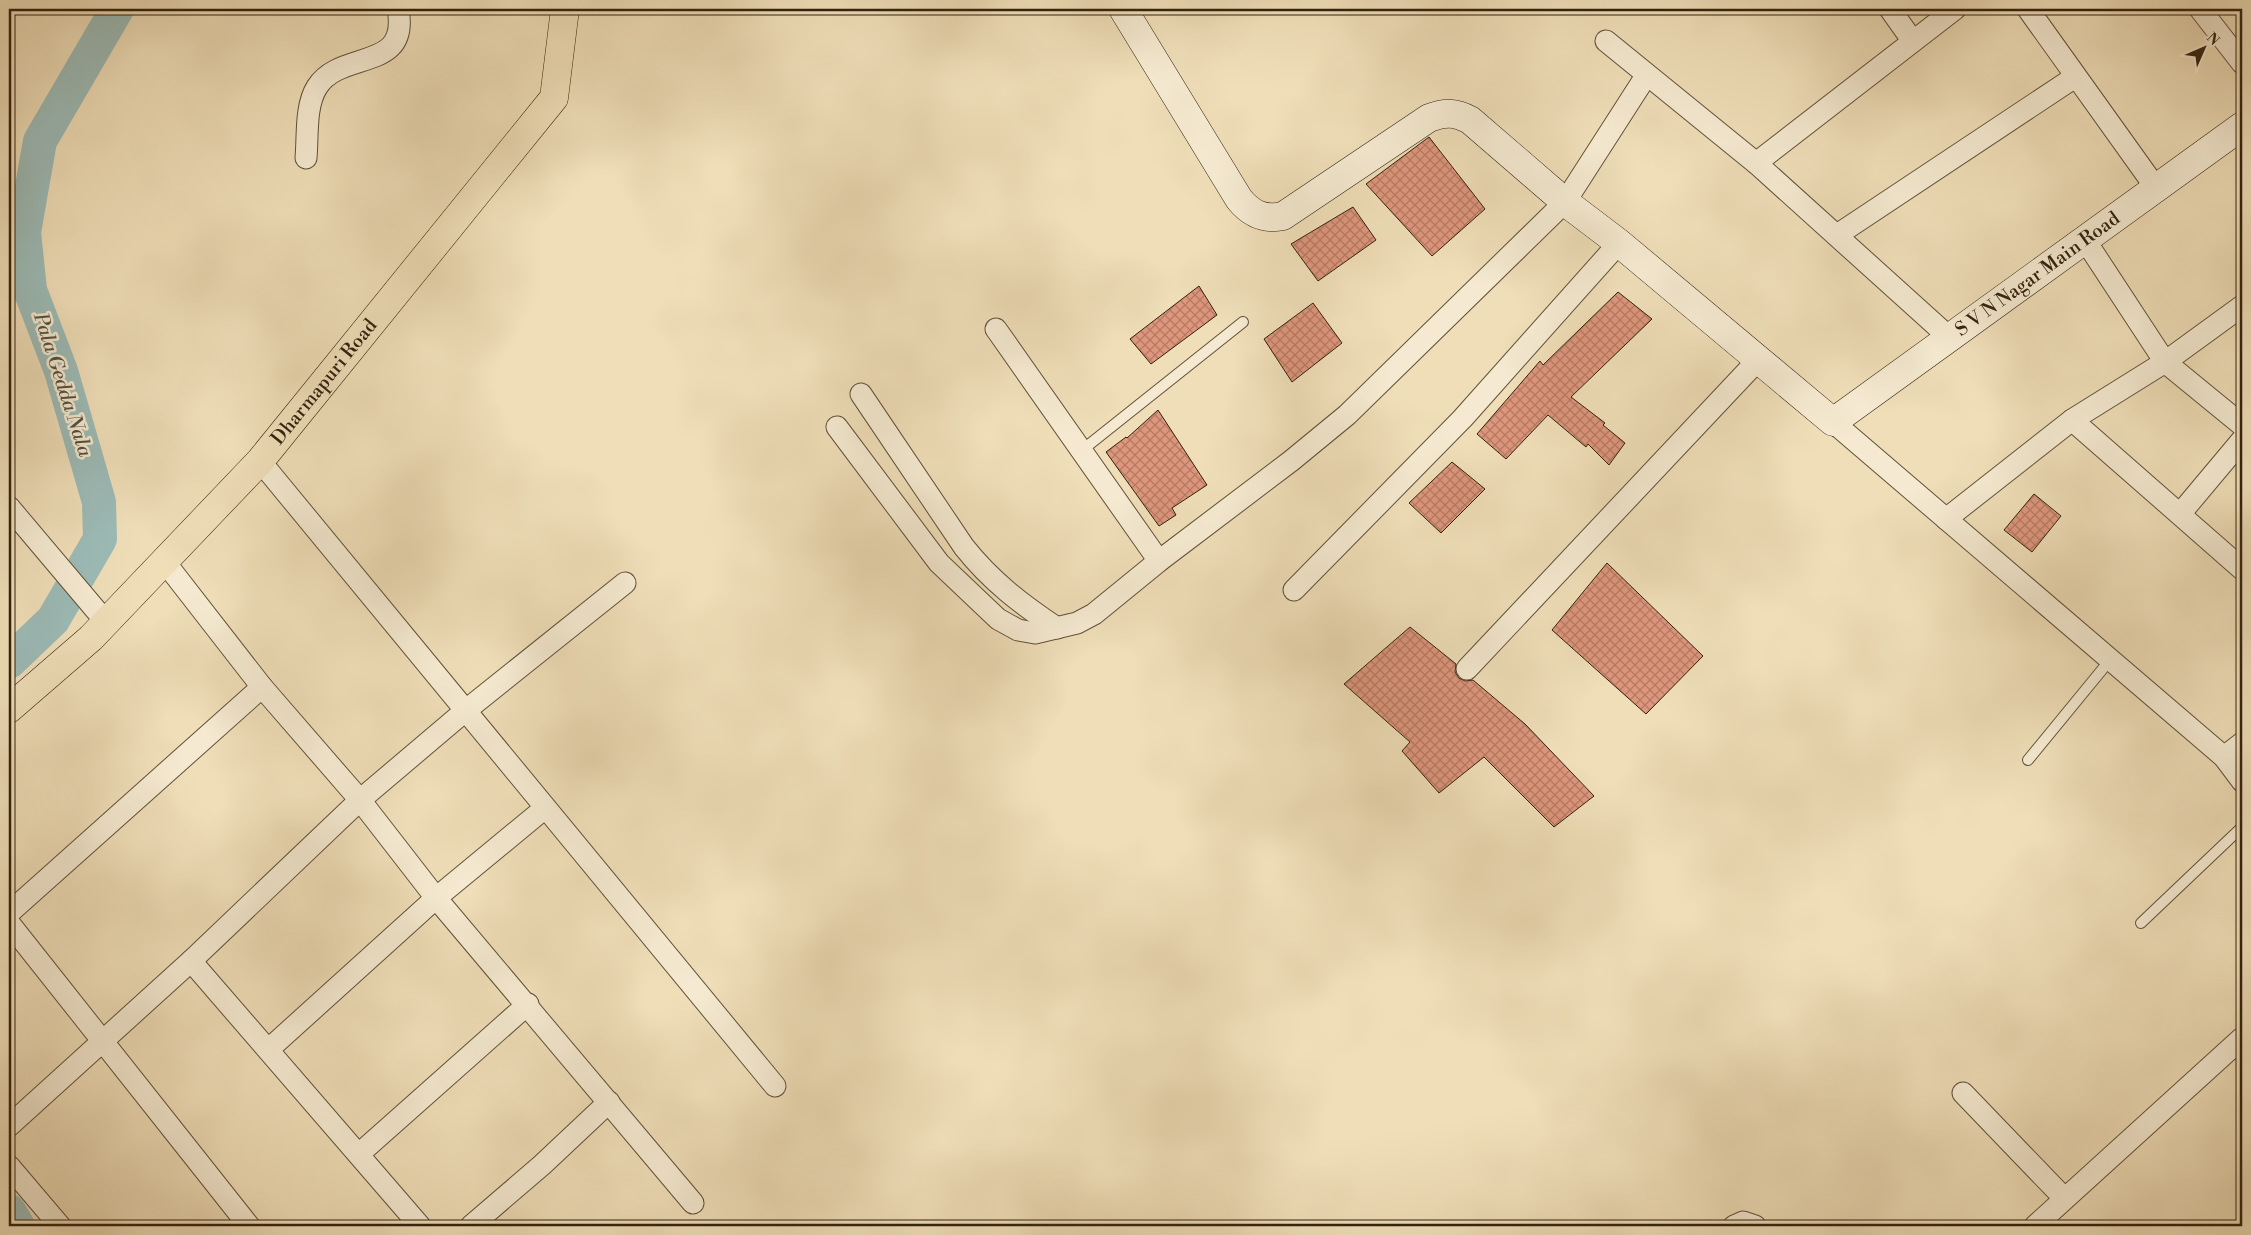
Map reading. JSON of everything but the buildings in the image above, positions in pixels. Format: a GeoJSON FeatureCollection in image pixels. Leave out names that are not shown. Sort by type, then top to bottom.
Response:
{"type":"FeatureCollection","features":[{"type":"Feature","properties":{"kind":"main road","name":"Dharmapuri Road"},"geometry":{"type":"LineString","coordinates":[[9,709],[91,638],[260,461],[554,98],[565,9]]}},
{"type":"Feature","properties":{"kind":"street"},"geometry":{"type":"LineString","coordinates":[[306,158],[311,97],[318,85],[338,68],[356,64],[383,53],[392,46],[397,41],[399,30],[398,9]]}},
{"type":"Feature","properties":{"kind":"street"},"geometry":{"type":"LineString","coordinates":[[1124,9],[1239,199],[1248,209],[1270,219],[1283,216],[1430,118],[1443,113],[1457,113],[1470,120],[1565,202],[1619,243],[1833,422],[2224,758],[2242,781]]}},
{"type":"Feature","properties":{"kind":"street"},"geometry":{"type":"LineString","coordinates":[[1890,9],[1912,40]]}},
{"type":"Feature","properties":{"kind":"street"},"geometry":{"type":"LineString","coordinates":[[1756,163],[1912,40],[1955,9]]}},
{"type":"Feature","properties":{"kind":"street"},"geometry":{"type":"LineString","coordinates":[[2028,9],[2156,188]]}},
{"type":"Feature","properties":{"kind":"street"},"geometry":{"type":"LineString","coordinates":[[2200,9],[2242,63]]}},
{"type":"Feature","properties":{"kind":"street"},"geometry":{"type":"LineString","coordinates":[[1606,41],[1646,76],[1713,126],[1756,163],[1950,338]]}},
{"type":"Feature","properties":{"kind":"street"},"geometry":{"type":"LineString","coordinates":[[837,426],[940,563],[998,619],[1018,630],[1035,633],[1077,623],[1094,614],[1291,461],[1347,415],[1565,202],[1646,76]]}},
{"type":"Feature","properties":{"kind":"street"},"geometry":{"type":"LineString","coordinates":[[1837,235],[2075,77]]}},
{"type":"Feature","properties":{"kind":"street","name":"S V N Nagar Main Road"},"geometry":{"type":"LineString","coordinates":[[1833,422],[2242,126]]}},
{"type":"Feature","properties":{"kind":"street"},"geometry":{"type":"LineString","coordinates":[[2084,240],[2165,362],[2242,424]]}},
{"type":"Feature","properties":{"kind":"street"},"geometry":{"type":"LineString","coordinates":[[1294,590],[1463,418],[1619,243]]}},
{"type":"Feature","properties":{"kind":"street"},"geometry":{"type":"LineString","coordinates":[[1946,520],[2072,420],[2165,362],[2242,306]]}},
{"type":"Feature","properties":{"kind":"street"},"geometry":{"type":"LineString","coordinates":[[996,330],[1159,562]]}},
{"type":"Feature","properties":{"kind":"street"},"geometry":{"type":"LineString","coordinates":[[1467,669],[1758,360]]}},
{"type":"Feature","properties":{"kind":"street"},"geometry":{"type":"LineString","coordinates":[[861,394],[958,539],[981,568],[1016,601],[1057,628]]}},
{"type":"Feature","properties":{"kind":"street"},"geometry":{"type":"LineString","coordinates":[[2072,420],[2242,569]]}},
{"type":"Feature","properties":{"kind":"street"},"geometry":{"type":"LineString","coordinates":[[2180,514],[2242,440]]}},
{"type":"Feature","properties":{"kind":"street"},"geometry":{"type":"LineString","coordinates":[[260,461],[775,1086]]}},
{"type":"Feature","properties":{"kind":"street"},"geometry":{"type":"LineString","coordinates":[[9,507],[106,622]]}},
{"type":"Feature","properties":{"kind":"street"},"geometry":{"type":"LineString","coordinates":[[164,561],[262,688],[360,800],[436,898],[528,1004],[693,1203]]}},
{"type":"Feature","properties":{"kind":"street"},"geometry":{"type":"LineString","coordinates":[[9,1126],[191,961],[360,800],[625,582]]}},
{"type":"Feature","properties":{"kind":"street"},"geometry":{"type":"LineString","coordinates":[[9,913],[262,688]]}},
{"type":"Feature","properties":{"kind":"street"},"geometry":{"type":"LineString","coordinates":[[2224,758],[2242,743]]}},
{"type":"Feature","properties":{"kind":"street"},"geometry":{"type":"LineString","coordinates":[[269,1049],[436,898],[545,808]]}},
{"type":"Feature","properties":{"kind":"street"},"geometry":{"type":"LineString","coordinates":[[9,923],[249,1226]]}},
{"type":"Feature","properties":{"kind":"street"},"geometry":{"type":"LineString","coordinates":[[191,961],[420,1226]]}},
{"type":"Feature","properties":{"kind":"street"},"geometry":{"type":"LineString","coordinates":[[359,1154],[528,1004]]}},
{"type":"Feature","properties":{"kind":"street"},"geometry":{"type":"LineString","coordinates":[[2035,1226],[2242,1038]]}},
{"type":"Feature","properties":{"kind":"street"},"geometry":{"type":"LineString","coordinates":[[1964,1093],[2064,1198]]}},
{"type":"Feature","properties":{"kind":"street"},"geometry":{"type":"LineString","coordinates":[[471,1226],[609,1102]]}},
{"type":"Feature","properties":{"kind":"street"},"geometry":{"type":"LineString","coordinates":[[9,1166],[60,1226]]}},
{"type":"Feature","properties":{"kind":"street"},"geometry":{"type":"LineString","coordinates":[[1734,1226],[1743,1222],[1751,1223],[1755,1226]]}},
{"type":"Feature","properties":{"kind":"lane"},"geometry":{"type":"LineString","coordinates":[[1081,451],[1243,322]]}},
{"type":"Feature","properties":{"kind":"lane"},"geometry":{"type":"LineString","coordinates":[[2028,760],[2110,660]]}},
{"type":"Feature","properties":{"kind":"lane"},"geometry":{"type":"LineString","coordinates":[[2141,923],[2242,827]]}},
{"type":"Feature","properties":{"kind":"waterway","name":"Pala Gedda Nala"},"geometry":{"type":"LineString","coordinates":[[9,662],[53,620],[100,539],[99,502],[61,371],[30,290],[24,232],[40,141],[117,9]]}},
{"type":"Feature","properties":{"kind":"waterway","name":"Pala Gedda Nala"},"geometry":{"type":"LineString","coordinates":[[9,1211],[18,1226]]}}]}
